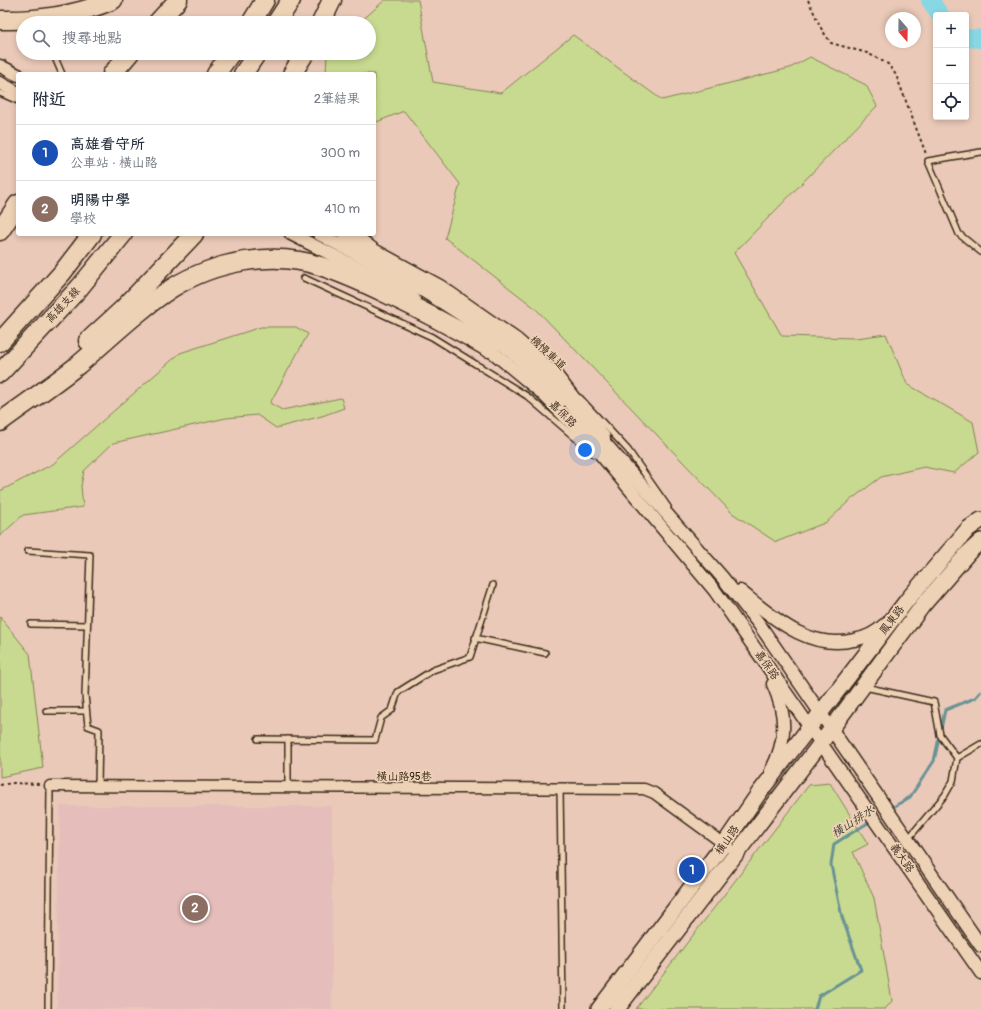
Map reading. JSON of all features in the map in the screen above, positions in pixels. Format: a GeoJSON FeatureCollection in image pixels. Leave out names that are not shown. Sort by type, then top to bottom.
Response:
{"type":"FeatureCollection","features":[{"type":"Feature","properties":{"kind":"highway"},"geometry":{"type":"LineString","coordinates":[[58,16],[80,11],[113,0]]}},
{"type":"Feature","properties":{"kind":"highway"},"geometry":{"type":"LineString","coordinates":[[163,16],[178,0]]}},
{"type":"Feature","properties":{"kind":"highway"},"geometry":{"type":"LineString","coordinates":[[255,16],[265,0]]}},
{"type":"Feature","properties":{"kind":"highway"},"geometry":{"type":"LineString","coordinates":[[281,16],[291,0]]}},
{"type":"Feature","properties":{"kind":"highway"},"geometry":{"type":"LineString","coordinates":[[324,16],[332,0]]}},
{"type":"Feature","properties":{"kind":"highway"},"geometry":{"type":"LineString","coordinates":[[0,20],[16,19]]}},
{"type":"Feature","properties":{"kind":"highway"},"geometry":{"type":"LineString","coordinates":[[114,72],[124,60]]}},
{"type":"Feature","properties":{"kind":"highway"},"geometry":{"type":"LineString","coordinates":[[217,72],[226,60]]}},
{"type":"Feature","properties":{"kind":"highway"},"geometry":{"type":"LineString","coordinates":[[244,72],[252,60]]}},
{"type":"Feature","properties":{"kind":"highway"},"geometry":{"type":"LineString","coordinates":[[293,72],[301,60]]}},
{"type":"Feature","properties":{"kind":"highway"},"geometry":{"type":"LineString","coordinates":[[305,72],[308,60]]}},
{"type":"Feature","properties":{"kind":"highway"},"geometry":{"type":"LineString","coordinates":[[0,231],[16,207]]}},
{"type":"Feature","properties":{"kind":"highway","name":"高雄支線"},"geometry":{"type":"LineString","coordinates":[[0,342],[62,273],[90,236]]}},
{"type":"Feature","properties":{"kind":"highway","name":"高雄支線"},"geometry":{"type":"LineString","coordinates":[[0,373],[80,287],[121,236]]}},
{"type":"Feature","properties":{"kind":"highway"},"geometry":{"type":"LineString","coordinates":[[0,422],[123,309],[192,236]]}},
{"type":"Feature","properties":{"kind":"highway"},"geometry":{"type":"LineString","coordinates":[[351,236],[373,253],[439,289],[515,342],[553,376],[601,438]]}},
{"type":"Feature","properties":{"kind":"highway"},"geometry":{"type":"LineString","coordinates":[[0,422],[77,366],[138,314],[172,288],[198,275],[223,266],[259,259],[290,260],[319,265],[340,273],[430,314],[489,348]]}},
{"type":"Feature","properties":{"kind":"main road","name":"鳳東路"},"geometry":{"type":"LineString","coordinates":[[810,728],[908,599],[968,529],[981,520]]}},
{"type":"Feature","properties":{"kind":"main road","name":"鳳東路"},"geometry":{"type":"LineString","coordinates":[[821,744],[923,605],[981,540]]}},
{"type":"Feature","properties":{"kind":"main road","name":"橫山路"},"geometry":{"type":"LineString","coordinates":[[599,1009],[724,844],[759,793],[810,728]]}},
{"type":"Feature","properties":{"kind":"main road","name":"橫山路"},"geometry":{"type":"LineString","coordinates":[[617,1009],[821,744]]}},
{"type":"Feature","properties":{"kind":"street"},"geometry":{"type":"LineString","coordinates":[[0,66],[16,74]]}},
{"type":"Feature","properties":{"kind":"street"},"geometry":{"type":"LineString","coordinates":[[0,83],[16,92]]}},
{"type":"Feature","properties":{"kind":"street","name":"嘉保路"},"geometry":{"type":"LineString","coordinates":[[295,236],[392,285],[448,319],[489,348],[542,394],[592,444],[621,477],[715,591],[821,744]]}},
{"type":"Feature","properties":{"kind":"street","name":"嘉保路"},"geometry":{"type":"LineString","coordinates":[[323,236],[425,292],[476,325],[528,367],[601,438],[722,576],[760,624],[831,729]]}},
{"type":"Feature","properties":{"kind":"street"},"geometry":{"type":"LineString","coordinates":[[722,576],[773,617],[794,631],[816,640],[827,642],[851,641],[870,635],[880,629],[908,599]]}},
{"type":"Feature","properties":{"kind":"street"},"geometry":{"type":"LineString","coordinates":[[758,652],[779,696],[785,726],[777,761],[759,793]]}},
{"type":"Feature","properties":{"kind":"street","name":"義大路"},"geometry":{"type":"LineString","coordinates":[[831,729],[981,946]]}},
{"type":"Feature","properties":{"kind":"street","name":"義大路"},"geometry":{"type":"LineString","coordinates":[[821,744],[981,973]]}},
{"type":"Feature","properties":{"kind":"street","name":"橫山路95巷"},"geometry":{"type":"LineString","coordinates":[[50,786],[644,789],[654,793],[737,853]]}},
{"type":"Feature","properties":{"kind":"street"},"geometry":{"type":"LineString","coordinates":[[924,890],[936,881]]}},
{"type":"Feature","properties":{"kind":"lane"},"geometry":{"type":"LineString","coordinates":[[56,60],[61,72]]}},
{"type":"Feature","properties":{"kind":"lane"},"geometry":{"type":"LineString","coordinates":[[0,93],[16,100]]}},
{"type":"Feature","properties":{"kind":"lane"},"geometry":{"type":"LineString","coordinates":[[981,152],[928,161],[960,234],[981,252]]}},
{"type":"Feature","properties":{"kind":"lane"},"geometry":{"type":"LineString","coordinates":[[353,236],[374,245]]}},
{"type":"Feature","properties":{"kind":"lane"},"geometry":{"type":"LineString","coordinates":[[304,278],[432,337],[527,396],[621,477]]}},
{"type":"Feature","properties":{"kind":"lane"},"geometry":{"type":"LineString","coordinates":[[437,281],[464,298]]}},
{"type":"Feature","properties":{"kind":"lane","name":"機慢車道"},"geometry":{"type":"LineString","coordinates":[[483,312],[524,344],[573,391]]}},
{"type":"Feature","properties":{"kind":"lane"},"geometry":{"type":"LineString","coordinates":[[578,396],[628,450],[688,538]]}},
{"type":"Feature","properties":{"kind":"lane"},"geometry":{"type":"LineString","coordinates":[[28,551],[90,555],[85,696],[88,726],[99,730],[98,786]]}},
{"type":"Feature","properties":{"kind":"lane"},"geometry":{"type":"LineString","coordinates":[[258,739],[374,740],[381,718],[392,710],[398,692],[433,670],[470,656],[493,585]]}},
{"type":"Feature","properties":{"kind":"lane"},"geometry":{"type":"LineString","coordinates":[[31,624],[87,625]]}},
{"type":"Feature","properties":{"kind":"lane"},"geometry":{"type":"LineString","coordinates":[[475,638],[545,653]]}},
{"type":"Feature","properties":{"kind":"lane"},"geometry":{"type":"LineString","coordinates":[[862,687],[934,702],[940,736],[956,758],[953,781],[945,795],[908,840]]}},
{"type":"Feature","properties":{"kind":"lane"},"geometry":{"type":"LineString","coordinates":[[46,711],[86,711]]}},
{"type":"Feature","properties":{"kind":"lane"},"geometry":{"type":"LineString","coordinates":[[288,739],[288,787]]}},
{"type":"Feature","properties":{"kind":"lane"},"geometry":{"type":"LineString","coordinates":[[956,758],[981,744]]}},
{"type":"Feature","properties":{"kind":"lane"},"geometry":{"type":"LineString","coordinates":[[48,1009],[50,786]]}},
{"type":"Feature","properties":{"kind":"lane"},"geometry":{"type":"LineString","coordinates":[[560,788],[563,1009]]}},
{"type":"Feature","properties":{"kind":"path"},"geometry":{"type":"LineString","coordinates":[[808,0],[822,30],[831,43],[866,53],[888,64],[896,75],[928,161]]}},
{"type":"Feature","properties":{"kind":"path"},"geometry":{"type":"LineString","coordinates":[[0,785],[31,783],[50,786]]}},
{"type":"Feature","properties":{"kind":"shaded area"},"geometry":{"type":"Polygon","coordinates":[[[60,806],[332,806],[332,1009],[57,1009],[60,806]]]}},
{"type":"Feature","properties":{"kind":"green space"},"geometry":{"type":"Polygon","coordinates":[[[385,0],[418,0],[433,82],[501,93],[573,35],[662,100],[790,68],[810,57],[866,85],[877,106],[734,253],[782,336],[856,338],[886,334],[907,384],[973,422],[979,452],[954,473],[924,467],[881,477],[849,501],[827,522],[776,542],[732,513],[535,308],[445,238],[460,184],[404,111],[376,122],[376,72],[326,72],[327,60],[376,60],[376,16],[367,16],[385,0]]]}},
{"type":"Feature","properties":{"kind":"green space"},"geometry":{"type":"Polygon","coordinates":[[[261,327],[296,327],[308,334],[270,403],[282,410],[341,398],[344,408],[322,416],[276,428],[257,415],[226,418],[113,443],[84,471],[81,486],[83,507],[23,515],[0,536],[0,491],[53,464],[180,353],[261,327]]]}},
{"type":"Feature","properties":{"kind":"green space"},"geometry":{"type":"Polygon","coordinates":[[[0,617],[30,654],[43,768],[0,777],[0,617]]]}},
{"type":"Feature","properties":{"kind":"green space"},"geometry":{"type":"Polygon","coordinates":[[[830,783],[868,844],[853,852],[874,898],[892,1001],[885,1009],[636,1009],[809,785],[830,783]]]}},
{"type":"Feature","properties":{"kind":"waterway"},"geometry":{"type":"LineString","coordinates":[[930,0],[938,12]]}},
{"type":"Feature","properties":{"kind":"waterway"},"geometry":{"type":"LineString","coordinates":[[969,38],[981,39]]}},
{"type":"Feature","properties":{"kind":"waterway","name":"橫山排水"},"geometry":{"type":"LineString","coordinates":[[890,809],[910,797],[934,761],[945,710],[975,698],[981,691]]}},
{"type":"Feature","properties":{"kind":"waterway","name":"橫山排水"},"geometry":{"type":"LineString","coordinates":[[815,1009],[819,996],[861,970],[842,917],[831,865],[834,844],[871,821]]}},
{"type":"Feature","properties":{"kind":"place","name":"高雄看守所"},"geometry":{"type":"Point","coordinates":[692,870]}},
{"type":"Feature","properties":{"kind":"place","name":"明陽中學"},"geometry":{"type":"Point","coordinates":[195,908]}}]}
